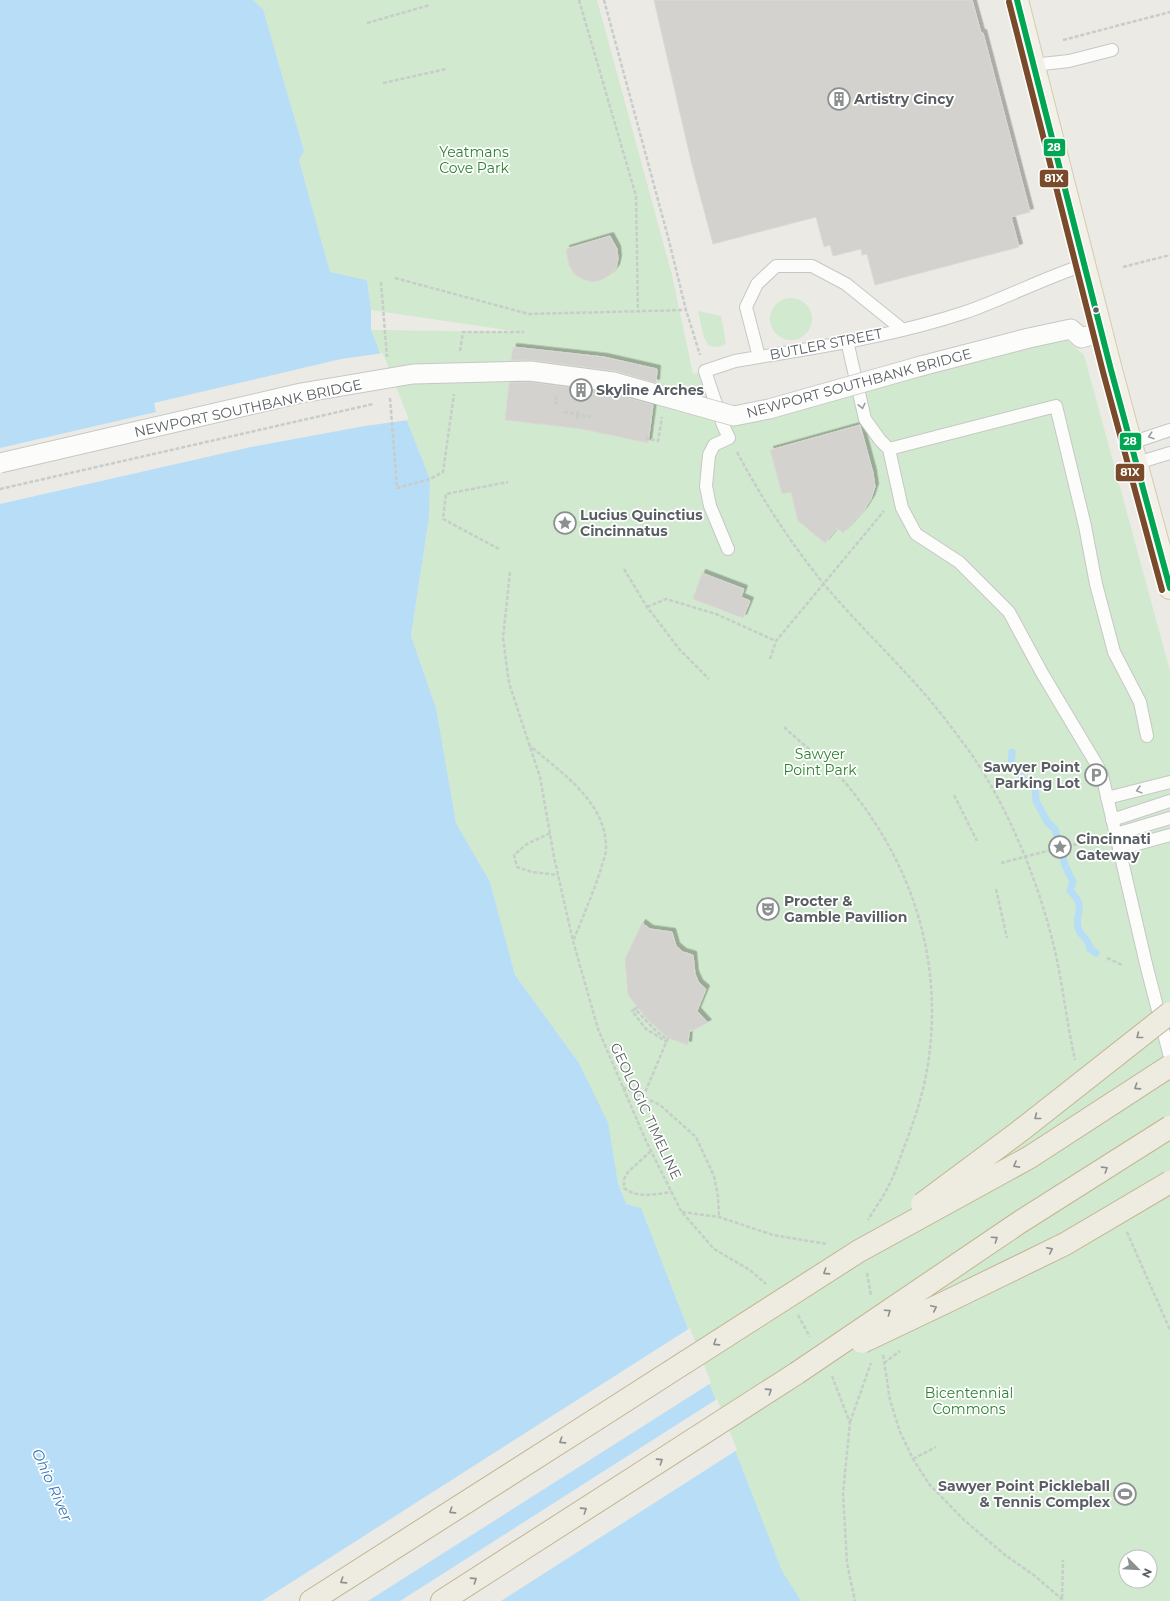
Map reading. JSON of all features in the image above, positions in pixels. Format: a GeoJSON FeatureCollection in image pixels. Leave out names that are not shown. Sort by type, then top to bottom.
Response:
{"type":"FeatureCollection","features":[{"type":"Feature","properties":{"kind":"highway"},"geometry":{"type":"LineString","coordinates":[[312,1601],[858,1251],[1020,1131],[1170,1013]]}},
{"type":"Feature","properties":{"kind":"highway"},"geometry":{"type":"LineString","coordinates":[[858,1251],[1030,1157],[1170,1066]]}},
{"type":"Feature","properties":{"kind":"highway"},"geometry":{"type":"LineString","coordinates":[[442,1601],[797,1373],[1020,1222],[1170,1127]]}},
{"type":"Feature","properties":{"kind":"highway"},"geometry":{"type":"LineString","coordinates":[[797,1373],[1064,1244],[1170,1182]]}},
{"type":"Feature","properties":{"kind":"main road"},"geometry":{"type":"LineString","coordinates":[[1016,0],[1084,265],[1170,588]]}},
{"type":"Feature","properties":{"kind":"street","name":"NEWPORT SOUTHBANK BRIDGE"},"geometry":{"type":"LineString","coordinates":[[0,463],[301,393],[413,374],[530,371],[620,384],[734,416],[769,409],[921,366],[1035,336],[1071,329],[1081,338],[1102,332]]}},
{"type":"Feature","properties":{"kind":"lane"},"geometry":{"type":"LineString","coordinates":[[1033,64],[1069,61],[1112,50]]}},
{"type":"Feature","properties":{"kind":"lane","name":"BUTLER STREET"},"geometry":{"type":"LineString","coordinates":[[903,330],[846,284],[812,266],[776,266],[757,284],[746,307],[759,357],[903,330],[966,312],[1060,273],[1084,265]]}},
{"type":"Feature","properties":{"kind":"lane"},"geometry":{"type":"LineString","coordinates":[[847,341],[865,419],[880,440],[889,449],[902,508],[916,534],[959,562],[1009,612],[1042,673],[1102,775],[1146,964],[1170,1057]]}},
{"type":"Feature","properties":{"kind":"lane"},"geometry":{"type":"LineString","coordinates":[[728,549],[710,506],[706,486],[707,464],[711,450],[714,446],[729,438],[705,371],[735,361],[759,357]]}},
{"type":"Feature","properties":{"kind":"lane"},"geometry":{"type":"LineString","coordinates":[[889,449],[1056,406],[1085,526],[1096,584],[1114,652],[1140,702],[1147,736]]}},
{"type":"Feature","properties":{"kind":"lane"},"geometry":{"type":"LineString","coordinates":[[1134,453],[1170,430]]}},
{"type":"Feature","properties":{"kind":"lane"},"geometry":{"type":"LineString","coordinates":[[1134,453],[1170,453]]}},
{"type":"Feature","properties":{"kind":"lane"},"geometry":{"type":"LineString","coordinates":[[1107,798],[1170,782]]}},
{"type":"Feature","properties":{"kind":"lane"},"geometry":{"type":"LineString","coordinates":[[1112,820],[1170,801]]}},
{"type":"Feature","properties":{"kind":"lane"},"geometry":{"type":"LineString","coordinates":[[1116,834],[1170,818]]}},
{"type":"Feature","properties":{"kind":"lane"},"geometry":{"type":"LineString","coordinates":[[1119,849],[1170,834]]}},
{"type":"Feature","properties":{"kind":"path"},"geometry":{"type":"LineString","coordinates":[[579,0],[636,196],[638,312]]}},
{"type":"Feature","properties":{"kind":"path"},"geometry":{"type":"LineString","coordinates":[[604,0],[668,237],[686,310],[705,371]]}},
{"type":"Feature","properties":{"kind":"path"},"geometry":{"type":"LineString","coordinates":[[367,23],[430,5]]}},
{"type":"Feature","properties":{"kind":"path"},"geometry":{"type":"LineString","coordinates":[[1063,40],[1170,12]]}},
{"type":"Feature","properties":{"kind":"path"},"geometry":{"type":"LineString","coordinates":[[383,83],[446,69]]}},
{"type":"Feature","properties":{"kind":"path"},"geometry":{"type":"LineString","coordinates":[[1123,267],[1170,255]]}},
{"type":"Feature","properties":{"kind":"path"},"geometry":{"type":"LineString","coordinates":[[395,278],[529,314],[686,310]]}},
{"type":"Feature","properties":{"kind":"path"},"geometry":{"type":"LineString","coordinates":[[0,489],[373,404]]}},
{"type":"Feature","properties":{"kind":"path"},"geometry":{"type":"LineString","coordinates":[[564,412],[578,413],[591,417]]}},
{"type":"Feature","properties":{"kind":"path"},"geometry":{"type":"LineString","coordinates":[[577,419],[578,413]]}},
{"type":"Feature","properties":{"kind":"path"},"geometry":{"type":"LineString","coordinates":[[645,438],[658,441]]}},
{"type":"Feature","properties":{"kind":"path"},"geometry":{"type":"LineString","coordinates":[[729,438],[770,512],[791,541],[823,583],[857,622],[929,699],[972,756],[991,787],[1025,856],[1044,908],[1055,951],[1076,1066]]}},
{"type":"Feature","properties":{"kind":"path"},"geometry":{"type":"LineString","coordinates":[[499,549],[443,519],[446,494],[508,482]]}},
{"type":"Feature","properties":{"kind":"path"},"geometry":{"type":"LineString","coordinates":[[770,659],[776,642],[823,583],[885,510]]}},
{"type":"Feature","properties":{"kind":"path"},"geometry":{"type":"LineString","coordinates":[[624,570],[647,607],[680,650],[710,679]]}},
{"type":"Feature","properties":{"kind":"path","name":"GEOLOGIC TIMELINE"},"geometry":{"type":"LineString","coordinates":[[510,572],[503,638],[508,683],[540,777],[558,875],[573,941],[598,1029],[651,1151],[681,1212],[714,1248],[750,1270],[767,1286]]}},
{"type":"Feature","properties":{"kind":"path"},"geometry":{"type":"LineString","coordinates":[[647,607],[666,599],[716,614],[776,642]]}},
{"type":"Feature","properties":{"kind":"path"},"geometry":{"type":"LineString","coordinates":[[784,727],[839,776],[868,811],[889,844],[901,867],[914,900],[923,937],[931,985],[932,1010],[930,1049],[926,1073],[910,1132],[890,1184],[867,1221]]}},
{"type":"Feature","properties":{"kind":"path"},"geometry":{"type":"LineString","coordinates":[[528,744],[572,782],[593,804],[604,828],[606,852],[573,941]]}},
{"type":"Feature","properties":{"kind":"path"},"geometry":{"type":"LineString","coordinates":[[954,795],[977,841]]}},
{"type":"Feature","properties":{"kind":"path"},"geometry":{"type":"LineString","coordinates":[[550,833],[527,844],[514,855],[517,867],[532,872],[558,875]]}},
{"type":"Feature","properties":{"kind":"path"},"geometry":{"type":"LineString","coordinates":[[1074,845],[1095,840]]}},
{"type":"Feature","properties":{"kind":"path"},"geometry":{"type":"LineString","coordinates":[[1001,864],[1025,856],[1051,850]]}},
{"type":"Feature","properties":{"kind":"path"},"geometry":{"type":"LineString","coordinates":[[996,889],[1007,938]]}},
{"type":"Feature","properties":{"kind":"path"},"geometry":{"type":"LineString","coordinates":[[1107,958],[1122,965]]}},
{"type":"Feature","properties":{"kind":"path"},"geometry":{"type":"LineString","coordinates":[[637,1008],[657,1032],[668,1040],[646,1029],[632,1011],[637,1008]]}},
{"type":"Feature","properties":{"kind":"path"},"geometry":{"type":"LineString","coordinates":[[643,1097],[668,1040]]}},
{"type":"Feature","properties":{"kind":"path"},"geometry":{"type":"LineString","coordinates":[[623,1087],[660,1105],[696,1137],[714,1176],[718,1196],[719,1217]]}},
{"type":"Feature","properties":{"kind":"path"},"geometry":{"type":"LineString","coordinates":[[651,1151],[628,1172],[624,1178],[624,1188],[630,1193],[638,1195],[672,1192]]}},
{"type":"Feature","properties":{"kind":"path"},"geometry":{"type":"LineString","coordinates":[[681,1212],[719,1217],[773,1235],[831,1245]]}},
{"type":"Feature","properties":{"kind":"path"},"geometry":{"type":"LineString","coordinates":[[1125,1228],[1170,1330]]}},
{"type":"Feature","properties":{"kind":"path"},"geometry":{"type":"LineString","coordinates":[[795,1311],[814,1343]]}},
{"type":"Feature","properties":{"kind":"path"},"geometry":{"type":"LineString","coordinates":[[855,1601],[847,1563],[843,1493],[850,1423],[872,1358]]}},
{"type":"Feature","properties":{"kind":"path"},"geometry":{"type":"LineString","coordinates":[[884,1363],[890,1400],[900,1432],[913,1459],[929,1484],[964,1520],[1005,1555],[1063,1600]]}},
{"type":"Feature","properties":{"kind":"path"},"geometry":{"type":"LineString","coordinates":[[829,1369],[850,1423]]}},
{"type":"Feature","properties":{"kind":"path"},"geometry":{"type":"LineString","coordinates":[[913,1459],[936,1447]]}},
{"type":"Feature","properties":{"kind":"path"},"geometry":{"type":"LineString","coordinates":[[1063,1560],[1063,1600]]}},
{"type":"Feature","properties":{"kind":"green space","name":"Sawyer Point Park"},"geometry":{"type":"Polygon","coordinates":[[[253,0],[597,0],[672,275],[693,374],[705,371],[723,424],[1056,331],[1084,355],[1170,671],[1170,1601],[801,1601],[782,1572],[641,1208],[626,1204],[618,1183],[607,1123],[579,1063],[515,975],[490,882],[456,823],[436,708],[411,636],[429,517],[430,479],[371,330],[520,332],[371,310],[367,280],[330,272],[299,160],[304,151],[263,9],[253,0]]]}},
{"type":"Feature","properties":{"kind":"green space"},"geometry":{"type":"Polygon","coordinates":[[[787,298],[795,298],[806,304],[812,315],[812,323],[806,334],[795,340],[787,340],[776,334],[770,323],[770,315],[776,304],[787,298]]]}},
{"type":"Feature","properties":{"kind":"green space"},"geometry":{"type":"Polygon","coordinates":[[[698,311],[721,316],[726,344],[719,347],[709,346],[704,338],[698,311]]]}},
{"type":"Feature","properties":{"kind":"water","name":"Ohio River"},"geometry":{"type":"Polygon","coordinates":[[[0,0],[253,0],[263,9],[304,151],[299,160],[330,272],[367,280],[371,310],[371,330],[430,479],[429,517],[411,636],[436,708],[456,823],[490,882],[515,975],[579,1063],[608,1123],[618,1183],[626,1204],[641,1208],[782,1571],[801,1601],[0,1601],[0,0]]]}},
{"type":"Feature","properties":{"kind":"pier"},"geometry":{"type":"Polygon","coordinates":[[[383,353],[409,420],[365,426],[251,447],[0,504],[0,448],[156,412],[154,403],[341,359],[383,353]]]}},
{"type":"Feature","properties":{"kind":"pier"},"geometry":{"type":"Polygon","coordinates":[[[690,1328],[711,1383],[368,1601],[262,1601],[690,1328]]]}},
{"type":"Feature","properties":{"kind":"pier"},"geometry":{"type":"Polygon","coordinates":[[[717,1399],[737,1450],[501,1601],[400,1601],[717,1399]]]}},
{"type":"Feature","properties":{"kind":"building","name":"Artistry Cincy"},"geometry":{"type":"Polygon","coordinates":[[[654,0],[972,0],[981,33],[983,33],[1030,212],[1011,217],[1019,247],[875,285],[867,254],[862,255],[861,249],[833,256],[830,245],[824,247],[816,217],[713,244],[692,165],[654,0]]]}},
{"type":"Feature","properties":{"kind":"building"},"geometry":{"type":"Polygon","coordinates":[[[610,236],[617,249],[618,259],[616,268],[610,275],[601,280],[592,282],[582,279],[574,274],[569,265],[566,249],[610,236]]]}},
{"type":"Feature","properties":{"kind":"building"},"geometry":{"type":"Polygon","coordinates":[[[513,347],[604,357],[657,369],[656,383],[615,371],[531,360],[511,360],[513,347]]]}},
{"type":"Feature","properties":{"kind":"building"},"geometry":{"type":"Polygon","coordinates":[[[529,382],[611,393],[653,405],[648,443],[582,429],[505,420],[509,383],[529,382]]]}},
{"type":"Feature","properties":{"kind":"building"},"geometry":{"type":"Polygon","coordinates":[[[860,425],[873,473],[875,487],[871,499],[864,510],[843,533],[837,528],[825,543],[798,521],[791,492],[782,494],[770,450],[860,425]]]}},
{"type":"Feature","properties":{"kind":"building"},"geometry":{"type":"Polygon","coordinates":[[[702,573],[744,589],[741,597],[750,601],[743,618],[693,599],[702,573]]]}},
{"type":"Feature","properties":{"kind":"building"},"geometry":{"type":"Polygon","coordinates":[[[642,923],[650,929],[672,932],[676,946],[683,952],[693,955],[695,974],[699,983],[706,989],[697,1011],[708,1023],[689,1032],[688,1045],[668,1038],[647,1019],[628,995],[625,959],[642,923]]]}},
{"type":"Feature","properties":{"kind":"waterway"},"geometry":{"type":"LineString","coordinates":[[1012,752],[1013,769],[1035,789],[1036,801],[1048,823],[1055,829],[1065,865],[1073,882],[1070,891],[1076,897],[1078,902],[1079,911],[1077,924],[1082,935],[1088,942],[1090,949],[1096,953]]}},
{"type":"Feature","properties":{"kind":"transit line","name":"28"},"geometry":{"type":"LineString","coordinates":[[1017,0],[1111,370],[1170,588]]}},
{"type":"Feature","properties":{"kind":"transit line","name":"81X"},"geometry":{"type":"LineString","coordinates":[[1009,2],[1103,372],[1162,590]]}},
{"type":"Feature","properties":{"kind":"place","name":"Artistry Cincy"},"geometry":{"type":"Point","coordinates":[839,99]}},
{"type":"Feature","properties":{"kind":"place","name":"Skyline Arches"},"geometry":{"type":"Point","coordinates":[581,390]}},
{"type":"Feature","properties":{"kind":"place","name":"Lucius Quinctius Cincinnatus"},"geometry":{"type":"Point","coordinates":[565,523]}},
{"type":"Feature","properties":{"kind":"place","name":"Sawyer Point Parking Lot"},"geometry":{"type":"Point","coordinates":[1096,775]}},
{"type":"Feature","properties":{"kind":"place","name":"Cincinnati Gateway"},"geometry":{"type":"Point","coordinates":[1060,847]}},
{"type":"Feature","properties":{"kind":"place","name":"Procter & Gamble Pavillion"},"geometry":{"type":"Point","coordinates":[768,909]}},
{"type":"Feature","properties":{"kind":"place","name":"Sawyer Point Pickleball & Tennis Complex"},"geometry":{"type":"Point","coordinates":[1125,1494]}},
{"type":"Feature","properties":{"kind":"park label","name":"Yeatmans Cove Park"},"geometry":{"type":"Point","coordinates":[474,160]}},
{"type":"Feature","properties":{"kind":"park label","name":"Bicentennial Commons"},"geometry":{"type":"Point","coordinates":[969,1402]}}]}
